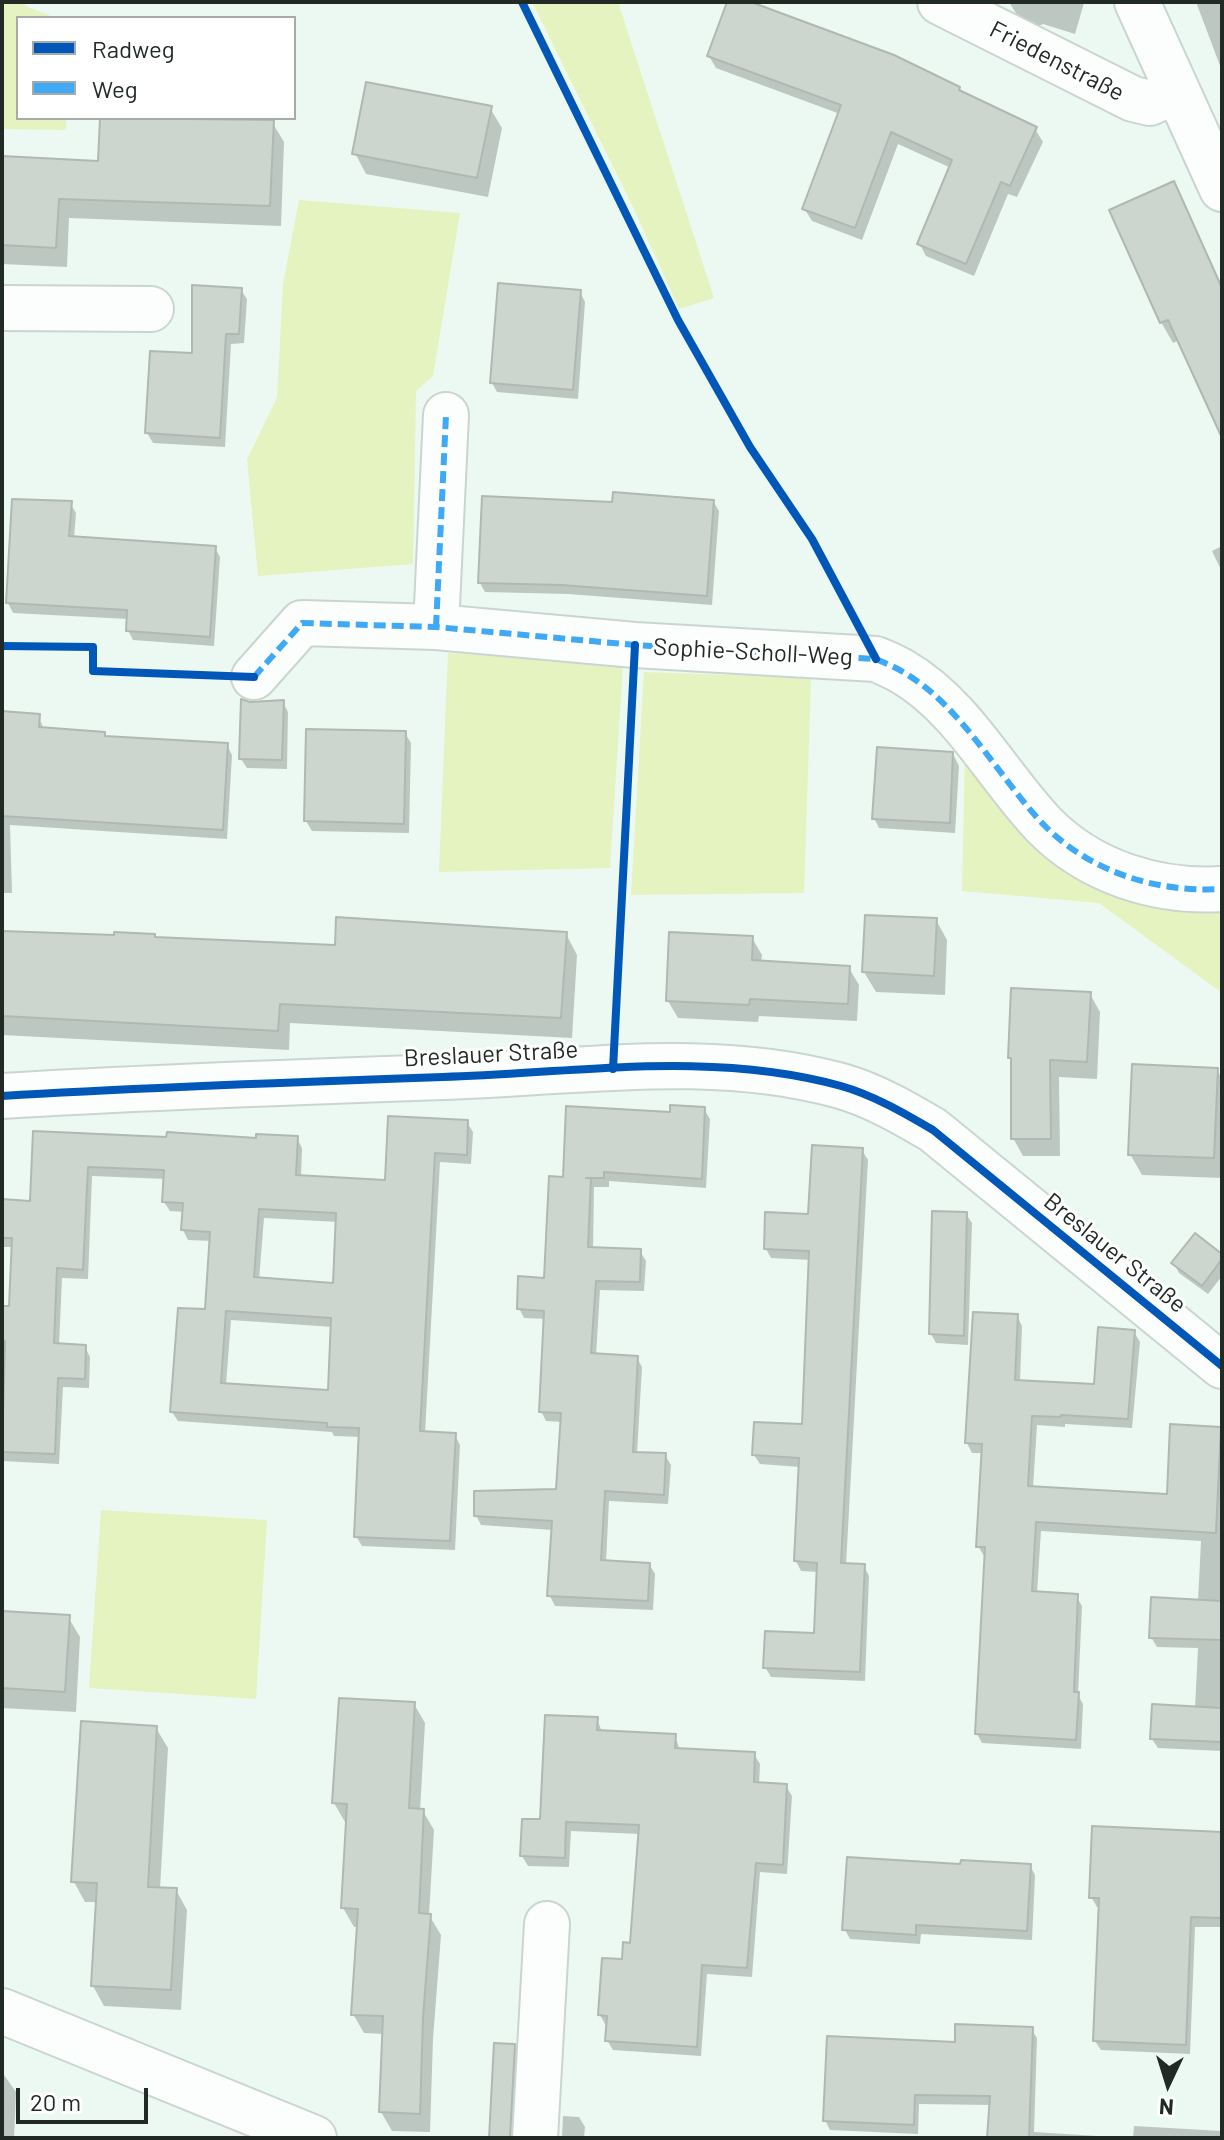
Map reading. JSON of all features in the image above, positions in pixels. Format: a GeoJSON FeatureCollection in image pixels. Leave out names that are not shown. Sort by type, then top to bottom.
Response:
{"type":"FeatureCollection","features":[{"type":"Feature","properties":{"kind":"street","name":"Friedenstraße"},"geometry":{"type":"LineString","coordinates":[[940,2],[1133,99],[1150,103],[1177,90]]}},
{"type":"Feature","properties":{"kind":"street"},"geometry":{"type":"LineString","coordinates":[[1137,2],[1222,189]]}},
{"type":"Feature","properties":{"kind":"street"},"geometry":{"type":"LineString","coordinates":[[2,308],[151,309]]}},
{"type":"Feature","properties":{"kind":"street"},"geometry":{"type":"LineString","coordinates":[[436,627],[446,415]]}},
{"type":"Feature","properties":{"kind":"street","name":"Sophie-Scholl-Weg"},"geometry":{"type":"LineString","coordinates":[[254,677],[302,623],[436,627],[635,645],[876,659],[904,672],[937,699],[1043,824],[1070,848],[1110,870],[1149,885],[1222,889]]}},
{"type":"Feature","properties":{"kind":"street","name":"Breslauer Straße"},"geometry":{"type":"LineString","coordinates":[[2,1096],[231,1083],[486,1076],[703,1065],[776,1071],[844,1087],[898,1110],[933,1130],[1222,1366]]}},
{"type":"Feature","properties":{"kind":"street"},"geometry":{"type":"LineString","coordinates":[[535,2138],[547,1924]]}},
{"type":"Feature","properties":{"kind":"street"},"geometry":{"type":"LineString","coordinates":[[2,2011],[314,2138]]}},
{"type":"Feature","properties":{"kind":"green space"},"geometry":{"type":"Polygon","coordinates":[[[2,2],[26,2],[25,6],[51,16],[16,16],[16,120],[66,120],[66,130],[2,129],[2,2]]]}},
{"type":"Feature","properties":{"kind":"green space"},"geometry":{"type":"Polygon","coordinates":[[[532,2],[618,2],[714,298],[679,309],[632,205],[532,2]]]}},
{"type":"Feature","properties":{"kind":"green space"},"geometry":{"type":"Polygon","coordinates":[[[299,200],[460,213],[433,376],[416,391],[413,564],[258,576],[247,459],[277,398],[283,284],[299,200]]]}},
{"type":"Feature","properties":{"kind":"green space"},"geometry":{"type":"Polygon","coordinates":[[[448,653],[623,664],[610,868],[439,872],[448,653]]]}},
{"type":"Feature","properties":{"kind":"green space"},"geometry":{"type":"Polygon","coordinates":[[[644,672],[811,678],[804,893],[631,895],[644,672]]]}},
{"type":"Feature","properties":{"kind":"green space"},"geometry":{"type":"Polygon","coordinates":[[[965,753],[1022,826],[1222,904],[1222,993],[1099,903],[962,891],[965,753]]]}},
{"type":"Feature","properties":{"kind":"green space"},"geometry":{"type":"Polygon","coordinates":[[[101,1510],[267,1520],[256,1699],[89,1688],[101,1510]]]}},
{"type":"Feature","properties":{"kind":"building"},"geometry":{"type":"Polygon","coordinates":[[[727,2],[751,2],[894,55],[1037,127],[1010,186],[1001,182],[966,264],[917,244],[952,160],[891,132],[855,228],[802,209],[841,105],[707,56],[727,2]]]}},
{"type":"Feature","properties":{"kind":"building"},"geometry":{"type":"Polygon","coordinates":[[[366,82],[492,106],[477,178],[352,154],[366,82]]]}},
{"type":"Feature","properties":{"kind":"building"},"geometry":{"type":"Polygon","coordinates":[[[100,120],[274,120],[270,206],[59,199],[56,248],[2,245],[2,156],[98,161],[100,120]]]}},
{"type":"Feature","properties":{"kind":"building"},"geometry":{"type":"Polygon","coordinates":[[[1174,181],[1222,288],[1222,438],[1168,320],[1160,323],[1109,210],[1174,181]]]}},
{"type":"Feature","properties":{"kind":"building"},"geometry":{"type":"Polygon","coordinates":[[[498,283],[581,290],[573,390],[490,383],[498,283]]]}},
{"type":"Feature","properties":{"kind":"building"},"geometry":{"type":"Polygon","coordinates":[[[192,285],[242,288],[239,334],[226,334],[220,438],[145,433],[150,351],[192,353],[192,285]]]}},
{"type":"Feature","properties":{"kind":"building"},"geometry":{"type":"Polygon","coordinates":[[[613,492],[714,500],[707,596],[561,585],[478,583],[482,496],[612,502],[613,492]]]}},
{"type":"Feature","properties":{"kind":"building"},"geometry":{"type":"Polygon","coordinates":[[[12,499],[72,501],[69,536],[216,546],[210,637],[126,631],[127,610],[6,603],[12,499]]]}},
{"type":"Feature","properties":{"kind":"building"},"geometry":{"type":"Polygon","coordinates":[[[241,699],[250,702],[284,700],[282,760],[239,759],[241,699]]]}},
{"type":"Feature","properties":{"kind":"building"},"geometry":{"type":"Polygon","coordinates":[[[2,711],[40,714],[39,727],[105,732],[105,736],[228,743],[223,830],[2,816],[2,711]]]}},
{"type":"Feature","properties":{"kind":"building"},"geometry":{"type":"Polygon","coordinates":[[[306,729],[406,731],[404,824],[304,821],[306,729]]]}},
{"type":"Feature","properties":{"kind":"building"},"geometry":{"type":"Polygon","coordinates":[[[877,747],[953,752],[950,823],[872,819],[877,747]]]}},
{"type":"Feature","properties":{"kind":"building"},"geometry":{"type":"Polygon","coordinates":[[[865,915],[937,918],[934,976],[862,972],[865,915]]]}},
{"type":"Feature","properties":{"kind":"building"},"geometry":{"type":"Polygon","coordinates":[[[336,917],[567,932],[561,1018],[280,1004],[278,1031],[2,1016],[2,931],[114,935],[114,932],[155,934],[155,937],[335,945],[336,917]]]}},
{"type":"Feature","properties":{"kind":"building"},"geometry":{"type":"Polygon","coordinates":[[[669,932],[753,936],[752,960],[850,966],[848,1004],[750,999],[749,1005],[666,1001],[669,932]]]}},
{"type":"Feature","properties":{"kind":"building"},"geometry":{"type":"Polygon","coordinates":[[[1011,988],[1091,992],[1087,1062],[1050,1060],[1051,1139],[1011,1139],[1011,1058],[1008,1058],[1011,988]]]}},
{"type":"Feature","properties":{"kind":"building"},"geometry":{"type":"Polygon","coordinates":[[[1132,1064],[1218,1068],[1214,1158],[1128,1155],[1132,1064]]]}},
{"type":"Feature","properties":{"kind":"building"},"geometry":{"type":"Polygon","coordinates":[[[670,1105],[705,1107],[702,1179],[604,1172],[604,1178],[591,1178],[588,1247],[641,1249],[640,1282],[596,1281],[591,1353],[638,1356],[633,1452],[666,1453],[664,1495],[605,1491],[601,1560],[650,1563],[648,1601],[547,1596],[552,1521],[474,1516],[474,1491],[556,1489],[561,1413],[539,1412],[544,1311],[517,1309],[518,1276],[544,1278],[549,1176],[563,1177],[566,1106],[670,1112],[670,1105]]]}},
{"type":"Feature","properties":{"kind":"building"},"geometry":{"type":"Polygon","coordinates":[[[388,1116],[468,1120],[467,1155],[435,1153],[420,1431],[456,1433],[450,1541],[354,1537],[359,1428],[170,1412],[178,1308],[205,1309],[210,1232],[181,1230],[183,1203],[162,1202],[164,1170],[88,1167],[83,1270],[57,1268],[54,1343],[86,1345],[85,1379],[58,1378],[55,1454],[2,1452],[5,1341],[2,1341],[2,1306],[9,1306],[12,1238],[2,1238],[2,1199],[30,1201],[33,1131],[166,1137],[167,1132],[256,1138],[256,1134],[298,1136],[296,1175],[385,1180],[388,1116]],[[259,1209],[254,1277],[333,1283],[336,1213],[259,1209]],[[226,1311],[221,1383],[328,1390],[331,1318],[226,1311]]]}},
{"type":"Feature","properties":{"kind":"building"},"geometry":{"type":"Polygon","coordinates":[[[812,1145],[863,1148],[841,1563],[865,1564],[860,1672],[763,1668],[765,1631],[814,1633],[817,1563],[794,1561],[799,1458],[752,1455],[754,1422],[802,1424],[809,1251],[764,1249],[765,1212],[808,1214],[812,1145]]]}},
{"type":"Feature","properties":{"kind":"building"},"geometry":{"type":"Polygon","coordinates":[[[932,1211],[967,1212],[964,1336],[929,1334],[932,1211]]]}},
{"type":"Feature","properties":{"kind":"building"},"geometry":{"type":"Polygon","coordinates":[[[1195,1233],[1222,1254],[1222,1259],[1202,1286],[1171,1263],[1195,1233]]]}},
{"type":"Feature","properties":{"kind":"building"},"geometry":{"type":"Polygon","coordinates":[[[973,1312],[1018,1314],[1015,1380],[1094,1384],[1098,1327],[1135,1330],[1128,1419],[1032,1416],[1028,1486],[1167,1494],[1170,1424],[1221,1427],[1216,1533],[1036,1522],[1032,1591],[1078,1594],[1074,1692],[1079,1692],[1076,1740],[975,1734],[985,1547],[976,1547],[982,1444],[965,1443],[973,1312]]]}},
{"type":"Feature","properties":{"kind":"building"},"geometry":{"type":"Polygon","coordinates":[[[1151,1597],[1222,1601],[1222,1640],[1149,1638],[1151,1597]]]}},
{"type":"Feature","properties":{"kind":"building"},"geometry":{"type":"Polygon","coordinates":[[[2,1611],[70,1615],[65,1692],[2,1688],[2,1611]]]}},
{"type":"Feature","properties":{"kind":"building"},"geometry":{"type":"Polygon","coordinates":[[[339,1698],[415,1702],[409,1808],[424,1809],[419,1913],[431,1914],[420,2114],[379,2112],[383,2016],[351,2015],[358,1909],[341,1908],[347,1804],[332,1803],[339,1698]]]}},
{"type":"Feature","properties":{"kind":"building"},"geometry":{"type":"Polygon","coordinates":[[[1152,1704],[1222,1708],[1222,1742],[1150,1739],[1152,1704]]]}},
{"type":"Feature","properties":{"kind":"building"},"geometry":{"type":"Polygon","coordinates":[[[545,1715],[598,1717],[597,1730],[676,1734],[675,1748],[755,1752],[754,1782],[787,1784],[783,1865],[756,1863],[747,1968],[702,1965],[697,2047],[605,2041],[607,2016],[598,2015],[602,1958],[622,1959],[623,1942],[630,1943],[639,1825],[566,1822],[565,1858],[520,1856],[522,1819],[540,1819],[545,1715]]]}},
{"type":"Feature","properties":{"kind":"building"},"geometry":{"type":"Polygon","coordinates":[[[81,1721],[157,1726],[148,1887],[177,1888],[171,1990],[91,1986],[97,1883],[71,1882],[81,1721]]]}},
{"type":"Feature","properties":{"kind":"building"},"geometry":{"type":"Polygon","coordinates":[[[1092,1826],[1222,1832],[1222,1918],[1191,1917],[1186,2045],[1093,2041],[1099,1898],[1089,1898],[1092,1826]]]}},
{"type":"Feature","properties":{"kind":"building"},"geometry":{"type":"Polygon","coordinates":[[[847,1857],[960,1864],[961,1860],[1031,1864],[1027,1931],[916,1925],[916,1935],[842,1930],[847,1857]]]}},
{"type":"Feature","properties":{"kind":"building"},"geometry":{"type":"Polygon","coordinates":[[[955,2024],[1033,2027],[1029,2138],[987,2138],[990,2096],[915,2095],[914,2125],[823,2121],[827,2036],[955,2042],[955,2024]]]}},
{"type":"Feature","properties":{"kind":"building"},"geometry":{"type":"Polygon","coordinates":[[[494,2043],[515,2044],[510,2138],[489,2138],[494,2043]]]}},
{"type":"Feature","properties":{"kind":"marked path"},"geometry":{"type":"LineString","coordinates":[[436,627],[446,415]]}},
{"type":"Feature","properties":{"kind":"marked path"},"geometry":{"type":"LineString","coordinates":[[254,677],[302,623],[436,627],[635,645],[876,659],[924,686],[943,704],[1044,825],[1082,855],[1103,867],[1149,883],[1222,889]]}},
{"type":"Feature","properties":{"kind":"cycle path"},"geometry":{"type":"LineString","coordinates":[[522,2],[678,320],[750,447],[812,539],[876,659]]}},
{"type":"Feature","properties":{"kind":"cycle path"},"geometry":{"type":"LineString","coordinates":[[613,1069],[635,645]]}},
{"type":"Feature","properties":{"kind":"cycle path"},"geometry":{"type":"LineString","coordinates":[[2,646],[93,647],[93,671],[254,677]]}},
{"type":"Feature","properties":{"kind":"cycle path"},"geometry":{"type":"LineString","coordinates":[[2,1096],[643,1066],[743,1069],[792,1075],[865,1094],[933,1130],[1222,1366]]}}]}
